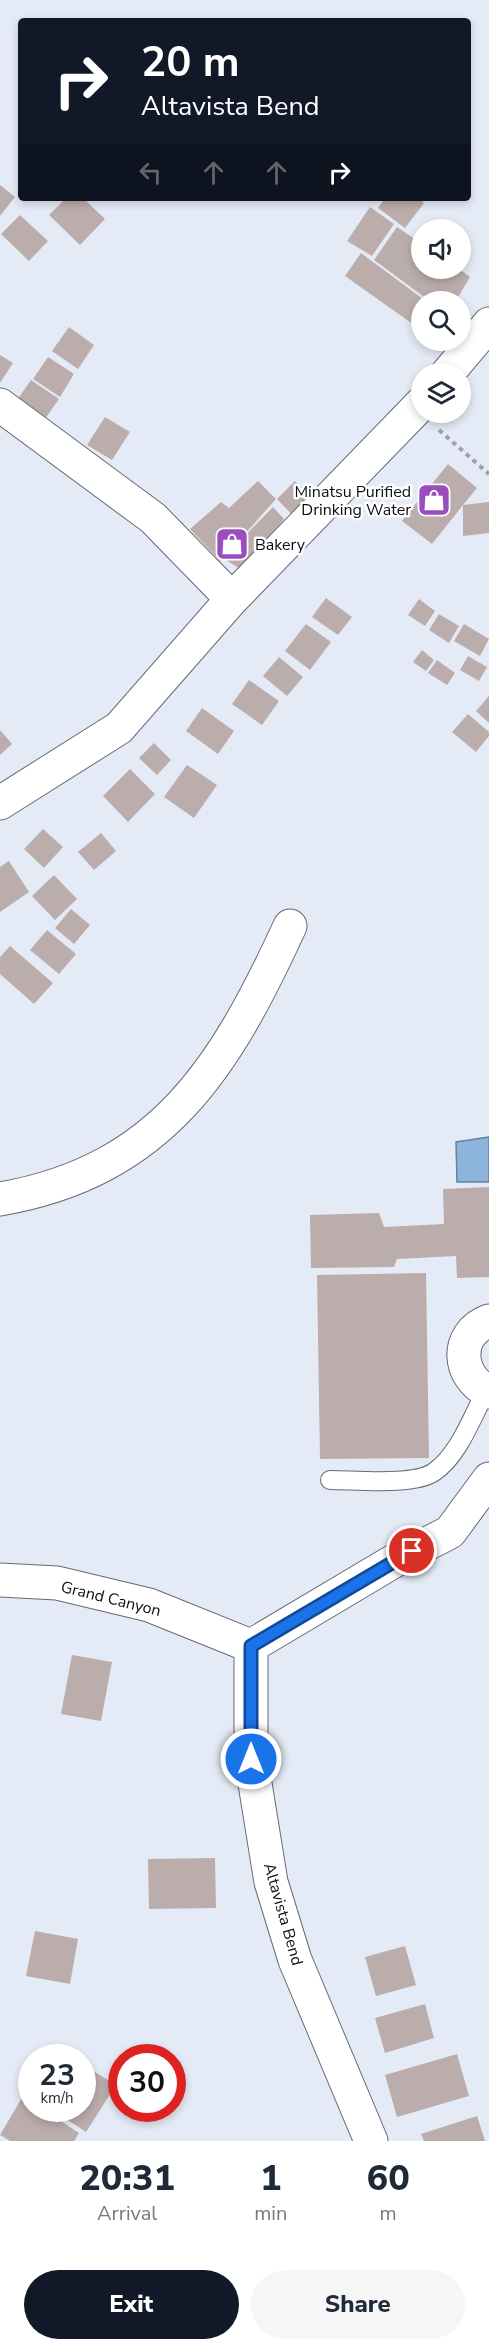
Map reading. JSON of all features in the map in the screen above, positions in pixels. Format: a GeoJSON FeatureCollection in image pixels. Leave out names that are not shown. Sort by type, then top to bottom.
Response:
{"type":"FeatureCollection","features":[{"type":"Feature","properties":{"kind":"street"},"geometry":{"type":"LineString","coordinates":[[456,363],[489,324]]}},
{"type":"Feature","properties":{"kind":"street"},"geometry":{"type":"LineString","coordinates":[[0,405],[153,518],[232,599]]}},
{"type":"Feature","properties":{"kind":"street"},"geometry":{"type":"LineString","coordinates":[[0,803],[119,728],[232,599],[411,414]]}},
{"type":"Feature","properties":{"kind":"street"},"geometry":{"type":"LineString","coordinates":[[0,1199],[31,1194],[104,1167],[157,1130],[195,1090],[232,1041],[263,985],[290,926]]}},
{"type":"Feature","properties":{"kind":"street"},"geometry":{"type":"LineString","coordinates":[[488,1392],[469,1376],[463,1354],[472,1332],[489,1321]]}},
{"type":"Feature","properties":{"kind":"street"},"geometry":{"type":"LineString","coordinates":[[450,1532],[489,1479]]}},
{"type":"Feature","properties":{"kind":"street"},"geometry":{"type":"LineString","coordinates":[[251,1646],[394,1561],[450,1532],[489,1521]]}},
{"type":"Feature","properties":{"kind":"street","name":"Grand Canyon"},"geometry":{"type":"LineString","coordinates":[[0,1580],[57,1583],[149,1605],[251,1646]]}},
{"type":"Feature","properties":{"kind":"street","name":"Altavista Bend"},"geometry":{"type":"LineString","coordinates":[[251,1646],[251,1759],[271,1882],[295,1960],[371,2141]]}},
{"type":"Feature","properties":{"kind":"lane"},"geometry":{"type":"LineString","coordinates":[[330,1480],[415,1479],[434,1473],[450,1456],[488,1392]]}},
{"type":"Feature","properties":{"kind":"path"},"geometry":{"type":"LineString","coordinates":[[436,423],[489,474]]}},
{"type":"Feature","properties":{"kind":"water"},"geometry":{"type":"Polygon","coordinates":[[[489,1137],[489,1182],[457,1182],[456,1142],[489,1137]]]}},
{"type":"Feature","properties":{"kind":"building"},"geometry":{"type":"Polygon","coordinates":[[[0,185],[15,197],[0,216],[0,185]]]}},
{"type":"Feature","properties":{"kind":"building"},"geometry":{"type":"Polygon","coordinates":[[[63,201],[86,201],[105,219],[80,245],[49,215],[63,201]]]}},
{"type":"Feature","properties":{"kind":"building"},"geometry":{"type":"Polygon","coordinates":[[[383,201],[422,201],[424,203],[405,228],[378,208],[383,201]]]}},
{"type":"Feature","properties":{"kind":"building"},"geometry":{"type":"Polygon","coordinates":[[[370,207],[394,224],[372,256],[347,241],[370,207]]]}},
{"type":"Feature","properties":{"kind":"building"},"geometry":{"type":"Polygon","coordinates":[[[20,215],[48,241],[29,261],[1,234],[20,215]]]}},
{"type":"Feature","properties":{"kind":"building"},"geometry":{"type":"Polygon","coordinates":[[[397,227],[411,237],[411,279],[469,279],[462,291],[416,291],[374,260],[397,227]]]}},
{"type":"Feature","properties":{"kind":"building"},"geometry":{"type":"Polygon","coordinates":[[[361,253],[412,291],[411,323],[345,276],[361,253]]]}},
{"type":"Feature","properties":{"kind":"building"},"geometry":{"type":"Polygon","coordinates":[[[69,327],[94,345],[78,369],[52,351],[69,327]]]}},
{"type":"Feature","properties":{"kind":"building"},"geometry":{"type":"Polygon","coordinates":[[[0,355],[13,363],[0,383],[0,355]]]}},
{"type":"Feature","properties":{"kind":"building"},"geometry":{"type":"Polygon","coordinates":[[[48,357],[74,374],[60,397],[33,379],[48,357]]]}},
{"type":"Feature","properties":{"kind":"building"},"geometry":{"type":"Polygon","coordinates":[[[31,380],[59,399],[43,422],[15,403],[31,380]]]}},
{"type":"Feature","properties":{"kind":"building"},"geometry":{"type":"Polygon","coordinates":[[[105,417],[130,432],[112,460],[87,445],[105,417]]]}},
{"type":"Feature","properties":{"kind":"building"},"geometry":{"type":"Polygon","coordinates":[[[448,464],[477,488],[432,544],[402,521],[448,464]]]}},
{"type":"Feature","properties":{"kind":"building"},"geometry":{"type":"Polygon","coordinates":[[[258,481],[276,499],[226,555],[273,507],[284,519],[243,571],[223,558],[220,561],[190,529],[221,502],[229,508],[258,481]]]}},
{"type":"Feature","properties":{"kind":"building"},"geometry":{"type":"Polygon","coordinates":[[[295,481],[318,504],[299,522],[277,499],[295,481]]]}},
{"type":"Feature","properties":{"kind":"building"},"geometry":{"type":"Polygon","coordinates":[[[489,502],[489,533],[463,536],[463,505],[489,502]]]}},
{"type":"Feature","properties":{"kind":"building"},"geometry":{"type":"Polygon","coordinates":[[[326,598],[352,617],[338,635],[312,617],[326,598]]]}},
{"type":"Feature","properties":{"kind":"building"},"geometry":{"type":"Polygon","coordinates":[[[419,599],[435,611],[425,626],[408,615],[419,599]]]}},
{"type":"Feature","properties":{"kind":"building"},"geometry":{"type":"Polygon","coordinates":[[[439,614],[459,626],[449,643],[429,630],[439,614]]]}},
{"type":"Feature","properties":{"kind":"building"},"geometry":{"type":"Polygon","coordinates":[[[306,624],[331,642],[310,670],[285,651],[306,624]]]}},
{"type":"Feature","properties":{"kind":"building"},"geometry":{"type":"Polygon","coordinates":[[[464,624],[489,639],[480,656],[454,641],[464,624]]]}},
{"type":"Feature","properties":{"kind":"building"},"geometry":{"type":"Polygon","coordinates":[[[422,650],[434,660],[426,671],[413,662],[422,650]]]}},
{"type":"Feature","properties":{"kind":"building"},"geometry":{"type":"Polygon","coordinates":[[[468,656],[487,667],[479,681],[460,670],[468,656]]]}},
{"type":"Feature","properties":{"kind":"building"},"geometry":{"type":"Polygon","coordinates":[[[279,657],[303,677],[287,696],[263,676],[279,657]]]}},
{"type":"Feature","properties":{"kind":"building"},"geometry":{"type":"Polygon","coordinates":[[[437,660],[455,673],[447,685],[428,673],[437,660]]]}},
{"type":"Feature","properties":{"kind":"building"},"geometry":{"type":"Polygon","coordinates":[[[249,680],[279,701],[262,725],[232,704],[249,680]]]}},
{"type":"Feature","properties":{"kind":"building"},"geometry":{"type":"Polygon","coordinates":[[[489,696],[489,723],[476,711],[489,696]]]}},
{"type":"Feature","properties":{"kind":"building"},"geometry":{"type":"Polygon","coordinates":[[[202,708],[234,731],[218,754],[186,731],[202,708]]]}},
{"type":"Feature","properties":{"kind":"building"},"geometry":{"type":"Polygon","coordinates":[[[468,714],[489,732],[489,736],[476,752],[452,732],[468,714]]]}},
{"type":"Feature","properties":{"kind":"building"},"geometry":{"type":"Polygon","coordinates":[[[0,730],[12,744],[0,755],[0,730]]]}},
{"type":"Feature","properties":{"kind":"building"},"geometry":{"type":"Polygon","coordinates":[[[154,743],[171,760],[157,775],[139,758],[154,743]]]}},
{"type":"Feature","properties":{"kind":"building"},"geometry":{"type":"Polygon","coordinates":[[[187,765],[217,785],[194,818],[164,797],[187,765]]]}},
{"type":"Feature","properties":{"kind":"building"},"geometry":{"type":"Polygon","coordinates":[[[130,769],[155,794],[128,822],[103,796],[130,769]]]}},
{"type":"Feature","properties":{"kind":"building"},"geometry":{"type":"Polygon","coordinates":[[[43,829],[63,847],[44,868],[24,849],[43,829]]]}},
{"type":"Feature","properties":{"kind":"building"},"geometry":{"type":"Polygon","coordinates":[[[101,833],[116,851],[94,870],[78,852],[101,833]]]}},
{"type":"Feature","properties":{"kind":"building"},"geometry":{"type":"Polygon","coordinates":[[[9,861],[29,892],[0,912],[0,867],[9,861]]]}},
{"type":"Feature","properties":{"kind":"building"},"geometry":{"type":"Polygon","coordinates":[[[54,875],[77,899],[55,920],[32,896],[54,875]]]}},
{"type":"Feature","properties":{"kind":"building"},"geometry":{"type":"Polygon","coordinates":[[[71,909],[90,925],[74,944],[55,928],[71,909]]]}},
{"type":"Feature","properties":{"kind":"building"},"geometry":{"type":"Polygon","coordinates":[[[47,930],[76,954],[59,974],[30,950],[47,930]]]}},
{"type":"Feature","properties":{"kind":"building"},"geometry":{"type":"Polygon","coordinates":[[[10,946],[53,983],[34,1004],[0,974],[0,957],[10,946]]]}},
{"type":"Feature","properties":{"kind":"building"},"geometry":{"type":"Polygon","coordinates":[[[489,1187],[489,1277],[457,1278],[456,1256],[397,1259],[394,1267],[311,1268],[310,1215],[379,1213],[384,1227],[444,1224],[443,1189],[489,1187]]]}},
{"type":"Feature","properties":{"kind":"building"},"geometry":{"type":"Polygon","coordinates":[[[426,1273],[429,1458],[320,1459],[317,1275],[426,1273]]]}},
{"type":"Feature","properties":{"kind":"building"},"geometry":{"type":"Polygon","coordinates":[[[72,1655],[112,1662],[101,1721],[61,1714],[72,1655]]]}},
{"type":"Feature","properties":{"kind":"building"},"geometry":{"type":"Polygon","coordinates":[[[215,1858],[216,1908],[149,1909],[148,1859],[215,1858]]]}},
{"type":"Feature","properties":{"kind":"building"},"geometry":{"type":"Polygon","coordinates":[[[35,1931],[78,1939],[70,1984],[26,1976],[35,1931]]]}},
{"type":"Feature","properties":{"kind":"building"},"geometry":{"type":"Polygon","coordinates":[[[405,1946],[416,1985],[376,1996],[365,1957],[405,1946]]]}},
{"type":"Feature","properties":{"kind":"building"},"geometry":{"type":"Polygon","coordinates":[[[425,2004],[434,2038],[385,2053],[375,2018],[425,2004]]]}},
{"type":"Feature","properties":{"kind":"building"},"geometry":{"type":"Polygon","coordinates":[[[457,2054],[469,2096],[397,2117],[385,2075],[457,2054]]]}},
{"type":"Feature","properties":{"kind":"building"},"geometry":{"type":"Polygon","coordinates":[[[96,2073],[108,2080],[108,2098],[96,2116],[96,2073]]]}},
{"type":"Feature","properties":{"kind":"building"},"geometry":{"type":"Polygon","coordinates":[[[18,2104],[18,2122],[62,2122],[79,2133],[74,2141],[10,2141],[0,2135],[18,2104]]]}},
{"type":"Feature","properties":{"kind":"building"},"geometry":{"type":"Polygon","coordinates":[[[477,2116],[485,2141],[424,2141],[421,2134],[477,2116]]]}},
{"type":"Feature","properties":{"kind":"building"},"geometry":{"type":"Polygon","coordinates":[[[71,2122],[92,2122],[86,2132],[71,2122]]]}},
{"type":"Feature","properties":{"kind":"place","name":"Minatsu Purified Drinking Water"},"geometry":{"type":"Point","coordinates":[434,500]}},
{"type":"Feature","properties":{"kind":"place","name":"Bakery"},"geometry":{"type":"Point","coordinates":[232,544]}},
{"type":"Feature","properties":{"kind":"route"},"geometry":{"type":"LineString","coordinates":[[251,1759],[251,1646],[412,1551]]}}]}
